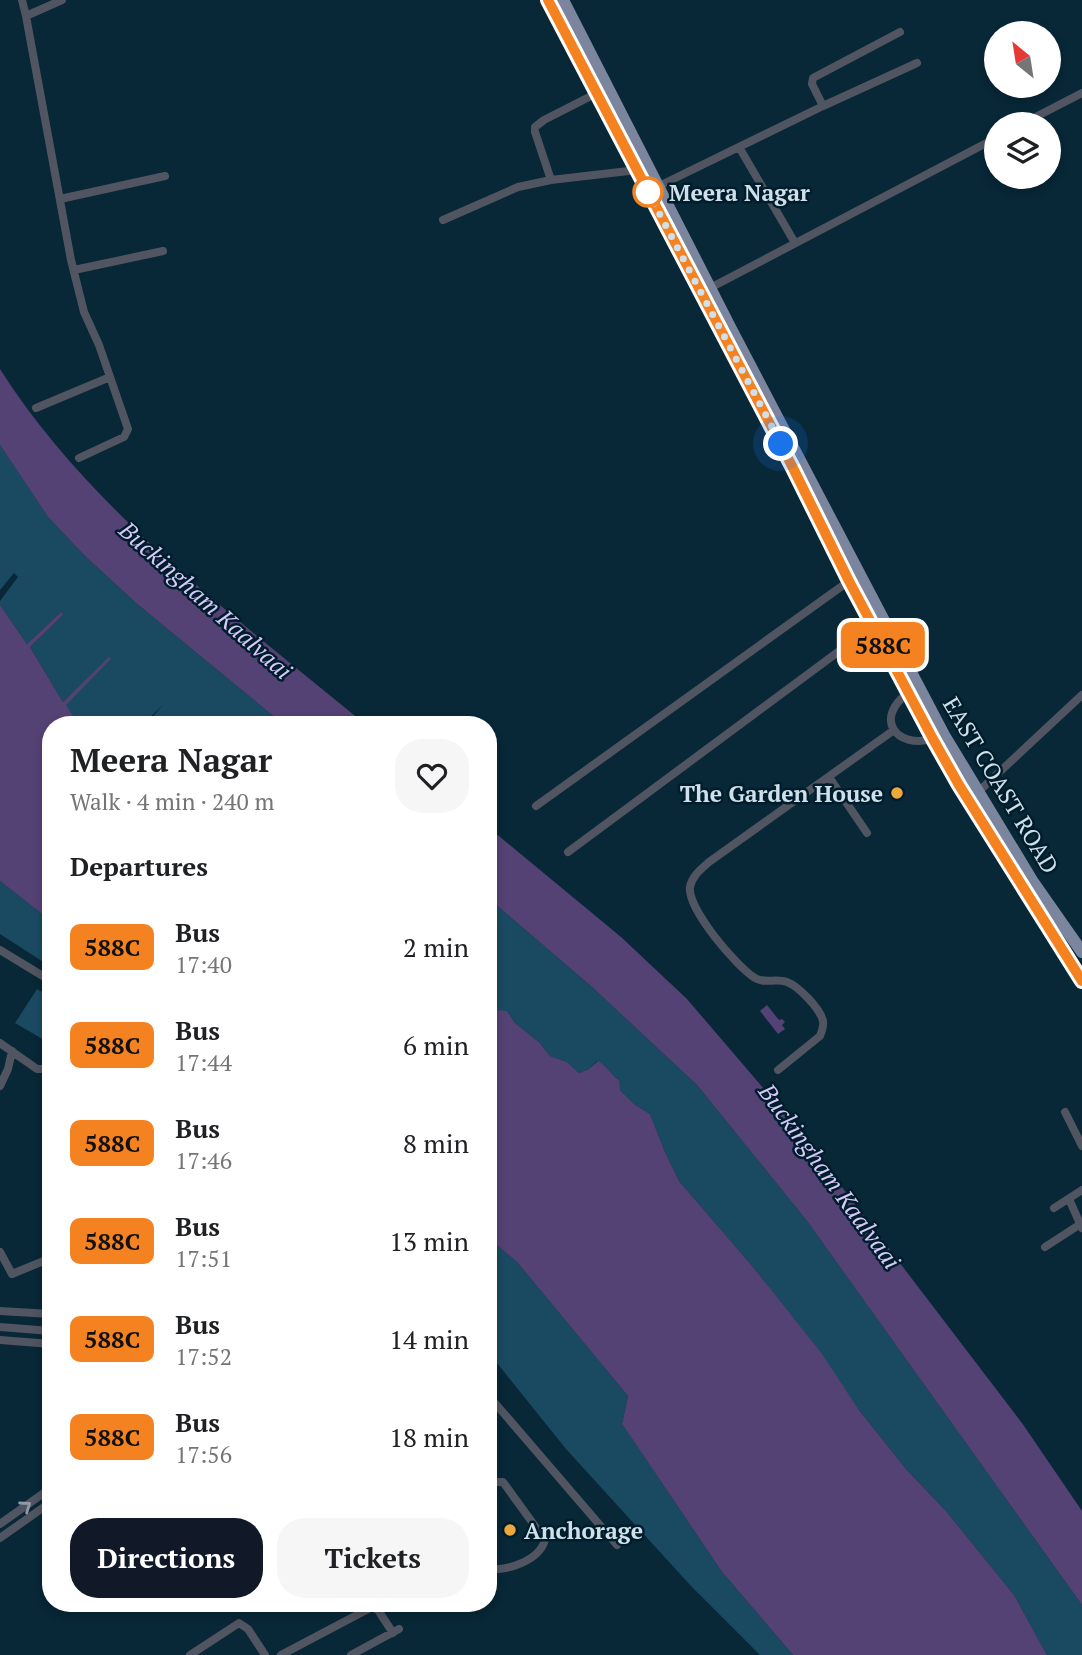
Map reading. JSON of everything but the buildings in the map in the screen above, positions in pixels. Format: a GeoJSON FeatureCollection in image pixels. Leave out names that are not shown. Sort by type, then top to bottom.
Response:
{"type":"FeatureCollection","features":[{"type":"Feature","properties":{"kind":"main road","name":"EAST COAST ROAD"},"geometry":{"type":"LineString","coordinates":[[548,0],[933,739],[1082,981]]}},
{"type":"Feature","properties":{"kind":"main road","name":"EAST COAST ROAD"},"geometry":{"type":"LineString","coordinates":[[563,0],[944,735],[1033,882],[1082,952]]}},
{"type":"Feature","properties":{"kind":"street"},"geometry":{"type":"LineString","coordinates":[[22,0],[84,312],[128,429],[124,437],[79,458]]}},
{"type":"Feature","properties":{"kind":"street"},"geometry":{"type":"LineString","coordinates":[[26,16],[62,0]]}},
{"type":"Feature","properties":{"kind":"street"},"geometry":{"type":"LineString","coordinates":[[823,106],[812,84],[813,79],[900,32]]}},
{"type":"Feature","properties":{"kind":"street"},"geometry":{"type":"LineString","coordinates":[[659,186],[917,63]]}},
{"type":"Feature","properties":{"kind":"street"},"geometry":{"type":"LineString","coordinates":[[551,180],[535,127],[597,93]]}},
{"type":"Feature","properties":{"kind":"street"},"geometry":{"type":"LineString","coordinates":[[1045,112],[1082,93]]}},
{"type":"Feature","properties":{"kind":"street"},"geometry":{"type":"LineString","coordinates":[[710,288],[984,144]]}},
{"type":"Feature","properties":{"kind":"street"},"geometry":{"type":"LineString","coordinates":[[739,147],[795,243]]}},
{"type":"Feature","properties":{"kind":"street"},"geometry":{"type":"LineString","coordinates":[[443,220],[518,187],[551,180],[637,170]]}},
{"type":"Feature","properties":{"kind":"street"},"geometry":{"type":"LineString","coordinates":[[60,199],[165,176]]}},
{"type":"Feature","properties":{"kind":"street"},"geometry":{"type":"LineString","coordinates":[[74,270],[163,251]]}},
{"type":"Feature","properties":{"kind":"street"},"geometry":{"type":"LineString","coordinates":[[36,408],[110,377]]}},
{"type":"Feature","properties":{"kind":"street"},"geometry":{"type":"LineString","coordinates":[[536,806],[849,581]]}},
{"type":"Feature","properties":{"kind":"street"},"geometry":{"type":"LineString","coordinates":[[568,852],[873,626]]}},
{"type":"Feature","properties":{"kind":"street"},"geometry":{"type":"LineString","coordinates":[[908,693],[891,710],[894,730],[908,741],[922,742],[933,739]]}},
{"type":"Feature","properties":{"kind":"street"},"geometry":{"type":"LineString","coordinates":[[978,792],[1082,695]]}},
{"type":"Feature","properties":{"kind":"street"},"geometry":{"type":"LineString","coordinates":[[778,1070],[820,1036],[823,1028],[822,1017],[806,996],[787,982],[762,981],[751,975],[702,922],[694,907],[690,887],[694,877],[709,862],[894,730]]}},
{"type":"Feature","properties":{"kind":"street"},"geometry":{"type":"LineString","coordinates":[[829,777],[867,833]]}},
{"type":"Feature","properties":{"kind":"street"},"geometry":{"type":"LineString","coordinates":[[0,950],[42,976]]}},
{"type":"Feature","properties":{"kind":"street"},"geometry":{"type":"LineString","coordinates":[[0,1043],[42,1070]]}},
{"type":"Feature","properties":{"kind":"street"},"geometry":{"type":"LineString","coordinates":[[0,1087],[12,1051]]}},
{"type":"Feature","properties":{"kind":"street"},"geometry":{"type":"LineString","coordinates":[[1065,1112],[1082,1146]]}},
{"type":"Feature","properties":{"kind":"street"},"geometry":{"type":"LineString","coordinates":[[1054,1208],[1082,1191]]}},
{"type":"Feature","properties":{"kind":"street"},"geometry":{"type":"LineString","coordinates":[[1045,1247],[1081,1225],[1069,1199]]}},
{"type":"Feature","properties":{"kind":"street"},"geometry":{"type":"LineString","coordinates":[[0,1252],[12,1274],[42,1262]]}},
{"type":"Feature","properties":{"kind":"street"},"geometry":{"type":"LineString","coordinates":[[0,1311],[42,1313]]}},
{"type":"Feature","properties":{"kind":"street"},"geometry":{"type":"LineString","coordinates":[[0,1327],[42,1330]]}},
{"type":"Feature","properties":{"kind":"street"},"geometry":{"type":"LineString","coordinates":[[25,1342],[27,1329]]}},
{"type":"Feature","properties":{"kind":"street"},"geometry":{"type":"LineString","coordinates":[[0,1340],[42,1343]]}},
{"type":"Feature","properties":{"kind":"street"},"geometry":{"type":"LineString","coordinates":[[497,1405],[617,1545]]}},
{"type":"Feature","properties":{"kind":"street"},"geometry":{"type":"LineString","coordinates":[[497,1482],[503,1482],[545,1540],[536,1553],[518,1564],[497,1570]]}},
{"type":"Feature","properties":{"kind":"street"},"geometry":{"type":"LineString","coordinates":[[0,1524],[42,1494]]}},
{"type":"Feature","properties":{"kind":"street"},"geometry":{"type":"LineString","coordinates":[[0,1538],[42,1508]]}},
{"type":"Feature","properties":{"kind":"street"},"geometry":{"type":"LineString","coordinates":[[281,1655],[363,1612]]}},
{"type":"Feature","properties":{"kind":"street"},"geometry":{"type":"LineString","coordinates":[[351,1655],[396,1631],[379,1612]]}},
{"type":"Feature","properties":{"kind":"street"},"geometry":{"type":"LineString","coordinates":[[190,1655],[239,1623],[248,1629],[265,1655]]}},
{"type":"Feature","properties":{"kind":"shaded area"},"geometry":{"type":"Polygon","coordinates":[[[0,445],[48,517],[84,555],[136,603],[273,716],[153,716],[164,704],[151,716],[73,716],[65,705],[111,659],[63,702],[30,647],[63,615],[60,613],[27,644],[0,605],[0,601],[18,577],[14,573],[0,590],[0,445]]]}},
{"type":"Feature","properties":{"kind":"shaded area"},"geometry":{"type":"Polygon","coordinates":[[[0,881],[42,914],[42,961],[0,934],[0,881]]]}},
{"type":"Feature","properties":{"kind":"shaded area"},"geometry":{"type":"Polygon","coordinates":[[[497,906],[592,987],[697,1085],[807,1221],[1082,1605],[1082,1655],[1047,1655],[1014,1595],[946,1511],[906,1469],[753,1267],[679,1181],[650,1114],[634,1104],[619,1089],[619,1080],[597,1061],[589,1069],[579,1073],[567,1062],[550,1056],[539,1042],[515,1023],[507,1011],[497,1011],[497,906]]]}},
{"type":"Feature","properties":{"kind":"shaded area"},"geometry":{"type":"Polygon","coordinates":[[[37,989],[42,992],[42,1039],[15,1023],[37,989]]]}},
{"type":"Feature","properties":{"kind":"shaded area"},"geometry":{"type":"Polygon","coordinates":[[[497,1245],[517,1262],[628,1396],[622,1424],[722,1572],[793,1655],[760,1655],[691,1586],[566,1449],[497,1363],[497,1245]]]}},
{"type":"Feature","properties":{"kind":"water","name":"Buckingham Kaalvaai"},"geometry":{"type":"Polygon","coordinates":[[[0,369],[36,421],[121,516],[217,603],[355,716],[273,716],[136,603],[84,555],[48,517],[0,445],[0,369]]]}},
{"type":"Feature","properties":{"kind":"water"},"geometry":{"type":"Polygon","coordinates":[[[0,605],[27,644],[61,612],[63,615],[30,647],[63,702],[109,657],[111,659],[66,705],[73,716],[42,716],[42,914],[0,881],[0,605]]]}},
{"type":"Feature","properties":{"kind":"water","name":"Buckingham Kaalvaai"},"geometry":{"type":"Polygon","coordinates":[[[497,834],[621,937],[687,999],[793,1123],[1022,1423],[1082,1511],[1082,1605],[807,1221],[697,1085],[592,987],[497,906],[497,834]]]}},
{"type":"Feature","properties":{"kind":"water"},"geometry":{"type":"Polygon","coordinates":[[[767,1005],[779,1020],[785,1022],[782,1025],[785,1029],[778,1034],[760,1011],[767,1005]]]}},
{"type":"Feature","properties":{"kind":"water"},"geometry":{"type":"Polygon","coordinates":[[[497,1010],[507,1011],[515,1023],[539,1042],[550,1056],[567,1062],[579,1073],[598,1061],[601,1063],[619,1080],[620,1090],[634,1104],[650,1114],[679,1181],[753,1267],[822,1354],[859,1410],[906,1469],[946,1511],[1014,1595],[1047,1655],[793,1655],[722,1572],[622,1424],[628,1396],[517,1262],[497,1245],[497,1010]]]}},
{"type":"Feature","properties":{"kind":"bus line","name":"588C"},"geometry":{"type":"LineString","coordinates":[[548,0],[933,739],[1082,981]]}},
{"type":"Feature","properties":{"kind":"place","name":"Meera Nagar"},"geometry":{"type":"Point","coordinates":[648,192]}},
{"type":"Feature","properties":{"kind":"place","name":"The Garden House"},"geometry":{"type":"Point","coordinates":[897,793]}},
{"type":"Feature","properties":{"kind":"place","name":"Anchorage"},"geometry":{"type":"Point","coordinates":[510,1530]}},
{"type":"Feature","properties":{"kind":"route"},"geometry":{"type":"LineString","coordinates":[[648,192],[781,444]]}}]}
